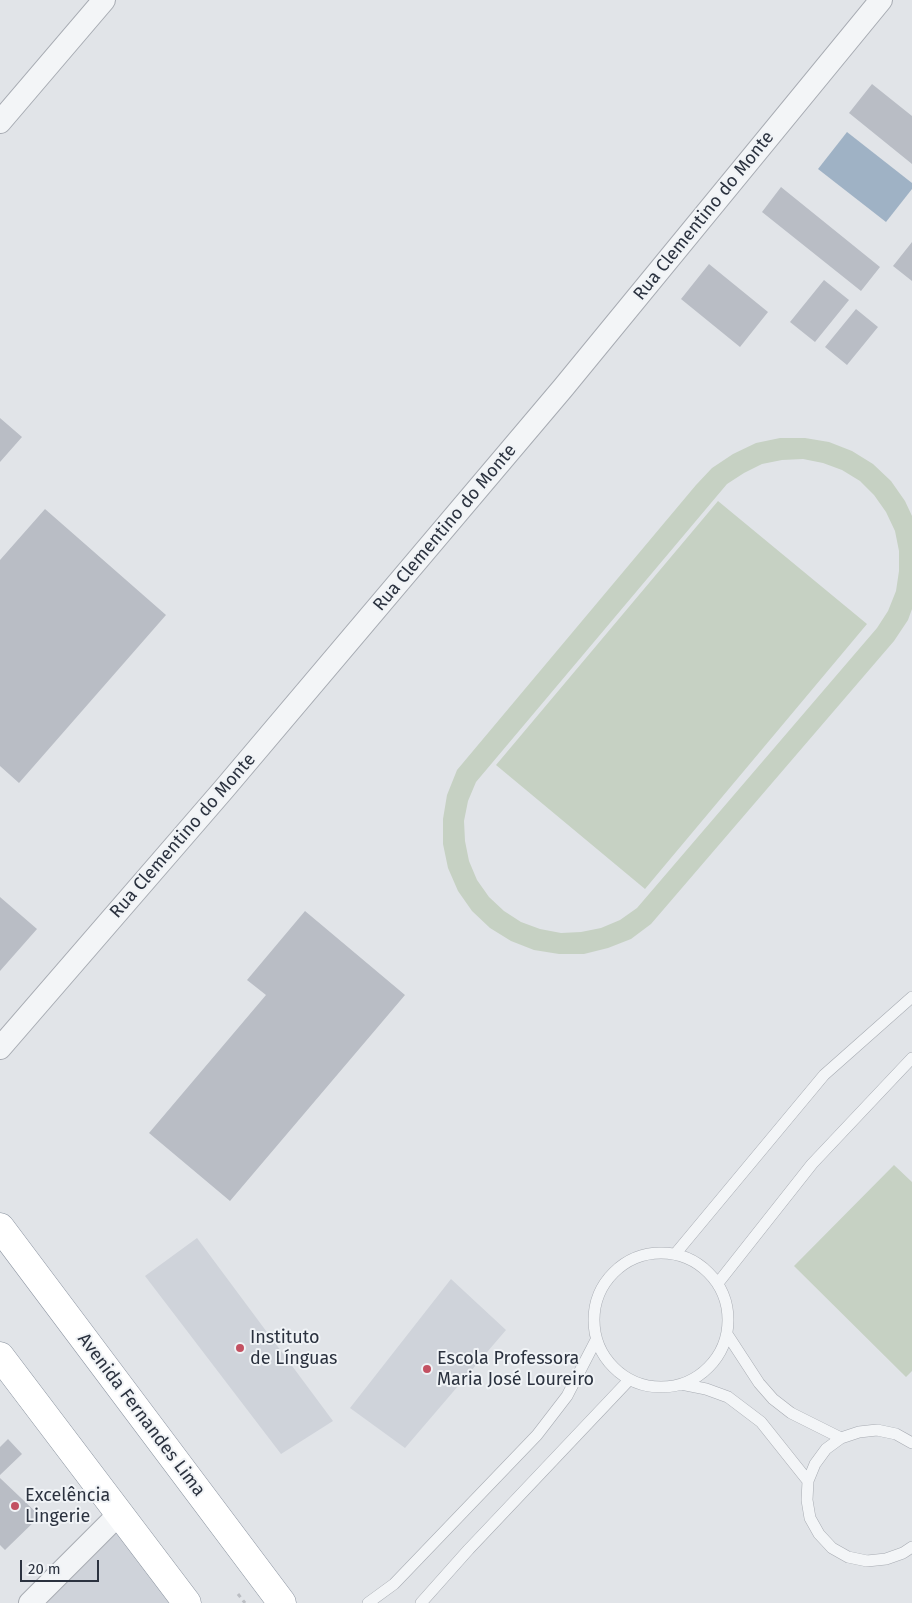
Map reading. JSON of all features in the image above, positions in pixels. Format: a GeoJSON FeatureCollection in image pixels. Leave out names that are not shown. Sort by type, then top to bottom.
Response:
{"type":"FeatureCollection","features":[{"type":"Feature","properties":{"kind":"highway","name":"Avenida Fernandes Lima"},"geometry":{"type":"LineString","coordinates":[[0,1227],[282,1603]]}},
{"type":"Feature","properties":{"kind":"highway"},"geometry":{"type":"LineString","coordinates":[[0,1356],[118,1515],[187,1603]]}},
{"type":"Feature","properties":{"kind":"street"},"geometry":{"type":"LineString","coordinates":[[0,122],[104,0]]}},
{"type":"Feature","properties":{"kind":"street","name":"Rua Clementino do Monte"},"geometry":{"type":"LineString","coordinates":[[0,1048],[224,789],[537,418],[881,0]]}},
{"type":"Feature","properties":{"kind":"street"},"geometry":{"type":"LineString","coordinates":[[30,1603],[118,1515]]}},
{"type":"Feature","properties":{"kind":"lane"},"geometry":{"type":"LineString","coordinates":[[676,1253],[824,1075],[912,997]]}},
{"type":"Feature","properties":{"kind":"lane"},"geometry":{"type":"LineString","coordinates":[[718,1283],[812,1164],[912,1058]]}},
{"type":"Feature","properties":{"kind":"lane"},"geometry":{"type":"LineString","coordinates":[[658,1252],[676,1253],[692,1260],[707,1270],[718,1283],[726,1299],[729,1316],[727,1334],[721,1351],[711,1365],[697,1377],[682,1384],[664,1387],[646,1386],[630,1380],[615,1370],[603,1356],[596,1340],[593,1323],[594,1305],[601,1288],[611,1274],[625,1263],[641,1255],[658,1252]]}},
{"type":"Feature","properties":{"kind":"lane"},"geometry":{"type":"LineString","coordinates":[[727,1334],[759,1383],[773,1399],[791,1413],[841,1438]]}},
{"type":"Feature","properties":{"kind":"lane"},"geometry":{"type":"LineString","coordinates":[[368,1603],[394,1584],[537,1435],[567,1396],[596,1340]]}},
{"type":"Feature","properties":{"kind":"lane"},"geometry":{"type":"LineString","coordinates":[[421,1603],[469,1549],[630,1380]]}},
{"type":"Feature","properties":{"kind":"lane"},"geometry":{"type":"LineString","coordinates":[[682,1384],[706,1388],[728,1397],[761,1422],[808,1481]]}},
{"type":"Feature","properties":{"kind":"lane"},"geometry":{"type":"LineString","coordinates":[[912,1443],[896,1434],[877,1430],[858,1432],[841,1438],[826,1449],[815,1464],[808,1481],[807,1500],[810,1518],[819,1534],[832,1548],[848,1557],[867,1561],[886,1560],[903,1553],[912,1546]]}},
{"type":"Feature","properties":{"kind":"shaded area","name":"Instituto de Línguas"},"geometry":{"type":"Polygon","coordinates":[[[197,1238],[333,1421],[281,1454],[145,1276],[197,1238]]]}},
{"type":"Feature","properties":{"kind":"shaded area","name":"Escola Professora Maria José Loureiro"},"geometry":{"type":"Polygon","coordinates":[[[451,1279],[506,1330],[405,1448],[350,1408],[451,1279]]]}},
{"type":"Feature","properties":{"kind":"shaded area"},"geometry":{"type":"Polygon","coordinates":[[[107,1530],[122,1536],[172,1603],[32,1603],[107,1530]]]}},
{"type":"Feature","properties":{"kind":"green space"},"geometry":{"type":"Polygon","coordinates":[[[780,438],[805,438],[829,442],[852,451],[873,464],[891,481],[905,501],[912,516],[912,609],[908,620],[894,641],[651,924],[631,939],[608,948],[584,954],[559,954],[534,950],[511,941],[490,928],[472,911],[458,891],[448,868],[443,844],[443,819],[447,795],[457,770],[696,485],[712,468],[733,454],[756,443],[780,438]],[[803,459],[782,460],[762,464],[727,484],[476,782],[468,801],[464,821],[469,861],[477,880],[489,897],[504,911],[521,922],[540,929],[561,933],[601,928],[620,920],[637,908],[877,628],[888,611],[896,591],[899,551],[895,531],[886,512],[874,495],[860,481],[842,470],[823,463],[803,459]]]}},
{"type":"Feature","properties":{"kind":"green space"},"geometry":{"type":"Polygon","coordinates":[[[718,501],[867,624],[645,889],[496,765],[718,501]]]}},
{"type":"Feature","properties":{"kind":"green space"},"geometry":{"type":"Polygon","coordinates":[[[894,1165],[912,1182],[912,1371],[906,1377],[794,1266],[894,1165]]]}},
{"type":"Feature","properties":{"kind":"water"},"geometry":{"type":"Polygon","coordinates":[[[847,132],[912,183],[912,189],[886,222],[818,169],[847,132]]]}},
{"type":"Feature","properties":{"kind":"building"},"geometry":{"type":"Polygon","coordinates":[[[872,84],[912,116],[912,164],[849,113],[872,84]]]}},
{"type":"Feature","properties":{"kind":"building"},"geometry":{"type":"Polygon","coordinates":[[[781,187],[880,267],[861,291],[762,212],[781,187]]]}},
{"type":"Feature","properties":{"kind":"building"},"geometry":{"type":"Polygon","coordinates":[[[912,242],[912,281],[893,266],[912,242]]]}},
{"type":"Feature","properties":{"kind":"building"},"geometry":{"type":"Polygon","coordinates":[[[709,264],[768,312],[740,347],[681,299],[709,264]]]}},
{"type":"Feature","properties":{"kind":"building"},"geometry":{"type":"Polygon","coordinates":[[[824,280],[849,300],[815,342],[790,322],[824,280]]]}},
{"type":"Feature","properties":{"kind":"building"},"geometry":{"type":"Polygon","coordinates":[[[856,309],[878,327],[847,365],[825,347],[856,309]]]}},
{"type":"Feature","properties":{"kind":"building"},"geometry":{"type":"Polygon","coordinates":[[[0,418],[22,437],[0,462],[0,418]]]}},
{"type":"Feature","properties":{"kind":"building"},"geometry":{"type":"Polygon","coordinates":[[[45,509],[166,615],[19,783],[0,766],[0,560],[45,509]]]}},
{"type":"Feature","properties":{"kind":"building"},"geometry":{"type":"Polygon","coordinates":[[[0,897],[37,929],[0,971],[0,897]]]}},
{"type":"Feature","properties":{"kind":"building"},"geometry":{"type":"Polygon","coordinates":[[[305,911],[405,995],[230,1201],[149,1133],[266,995],[247,980],[305,911]]]}},
{"type":"Feature","properties":{"kind":"building"},"geometry":{"type":"Polygon","coordinates":[[[8,1439],[22,1454],[0,1475],[0,1447],[8,1439]]]}},
{"type":"Feature","properties":{"kind":"building","name":"Excelência Lingerie"},"geometry":{"type":"Polygon","coordinates":[[[0,1478],[40,1516],[5,1550],[0,1545],[0,1478]]]}},
{"type":"Feature","properties":{"kind":"place","name":"Instituto de Línguas"},"geometry":{"type":"Point","coordinates":[240,1348]}},
{"type":"Feature","properties":{"kind":"place","name":"Escola Professora Maria José Loureiro"},"geometry":{"type":"Point","coordinates":[427,1369]}},
{"type":"Feature","properties":{"kind":"place","name":"Excelência Lingerie"},"geometry":{"type":"Point","coordinates":[15,1506]}}]}
